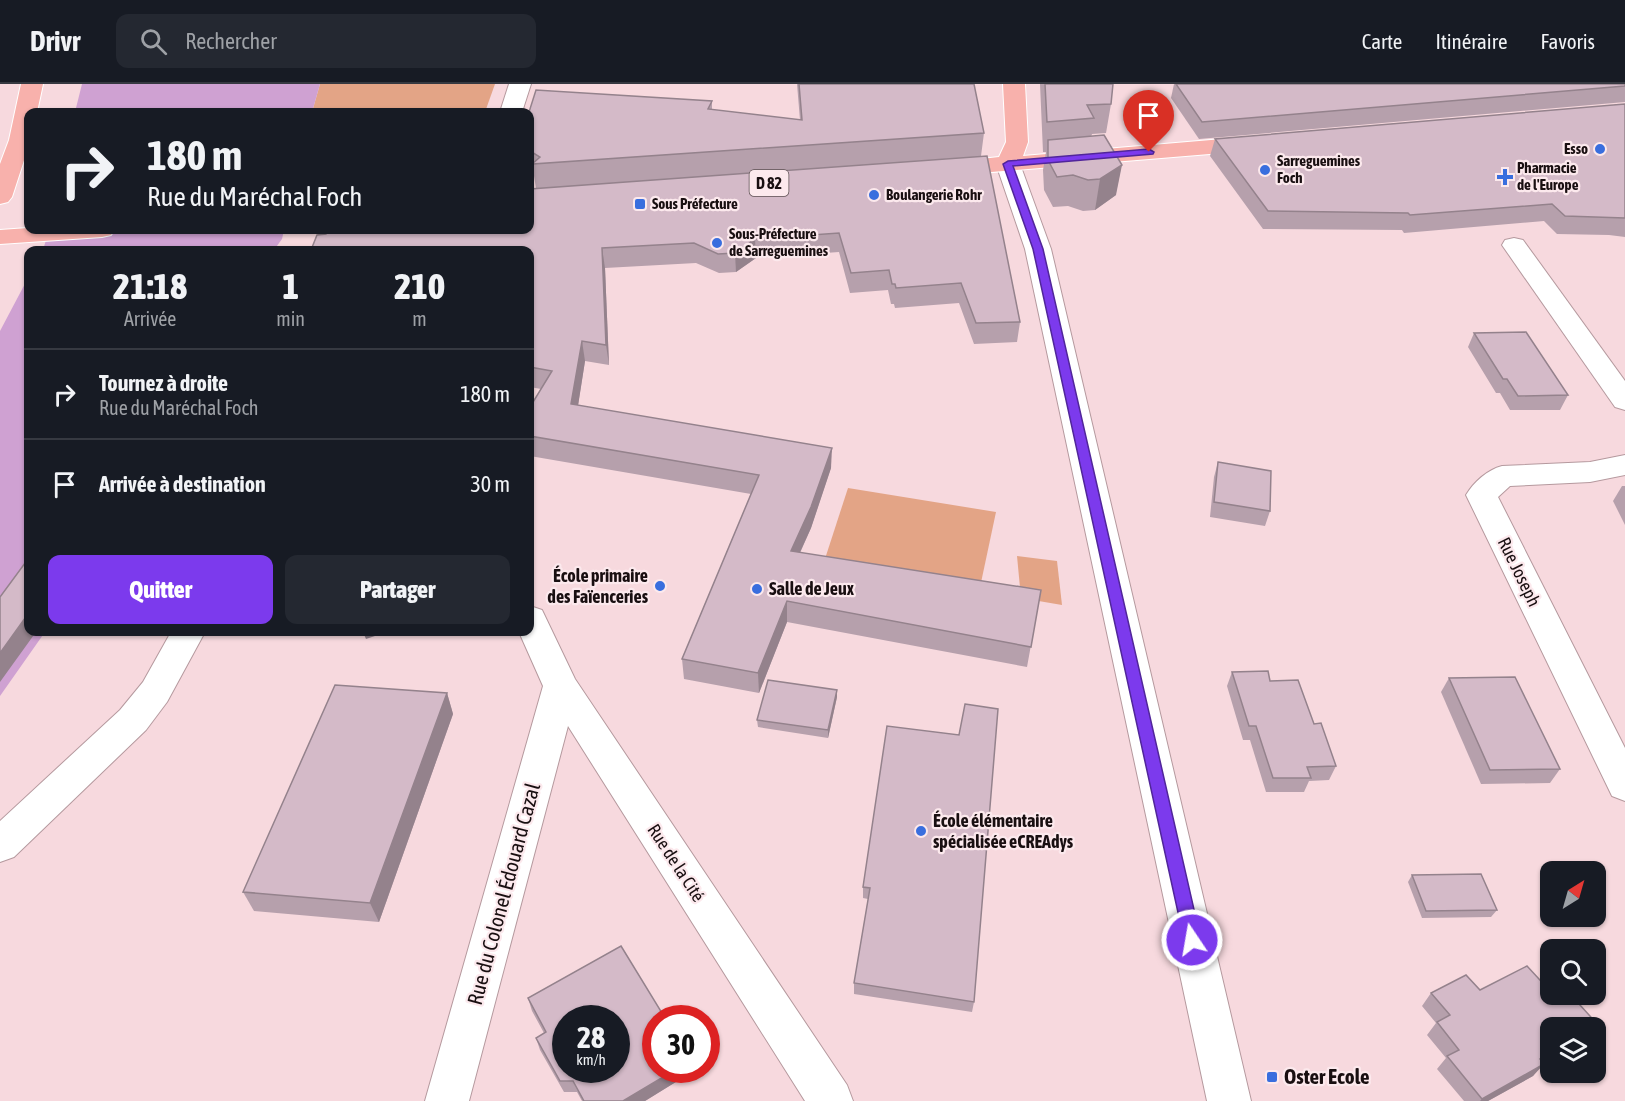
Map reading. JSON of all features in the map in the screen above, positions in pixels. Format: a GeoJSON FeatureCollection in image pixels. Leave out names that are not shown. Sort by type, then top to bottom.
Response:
{"type":"FeatureCollection","features":[{"type":"Feature","properties":{"kind":"main road"},"geometry":{"type":"LineString","coordinates":[[27,108],[32,84]]}},
{"type":"Feature","properties":{"kind":"main road"},"geometry":{"type":"LineString","coordinates":[[1008,164],[1017,142],[1014,84]]}},
{"type":"Feature","properties":{"kind":"main road"},"geometry":{"type":"LineString","coordinates":[[0,197],[20,140],[24,121]]}},
{"type":"Feature","properties":{"kind":"main road"},"geometry":{"type":"LineString","coordinates":[[925,170],[1279,141]]}},
{"type":"Feature","properties":{"kind":"main road"},"geometry":{"type":"LineString","coordinates":[[0,237],[44,234]]}},
{"type":"Feature","properties":{"kind":"street"},"geometry":{"type":"LineString","coordinates":[[512,108],[520,84]]}},
{"type":"Feature","properties":{"kind":"street"},"geometry":{"type":"LineString","coordinates":[[1008,164],[1038,249],[1229,1101]]}},
{"type":"Feature","properties":{"kind":"street"},"geometry":{"type":"LineString","coordinates":[[1514,245],[1625,401]]}},
{"type":"Feature","properties":{"kind":"street","name":"Rue Joseph"},"geometry":{"type":"LineString","coordinates":[[1625,465],[1590,472],[1502,476],[1481,495],[1625,784]]}},
{"type":"Feature","properties":{"kind":"street","name":"Rue de la Cité"},"geometry":{"type":"LineString","coordinates":[[534,628],[561,686],[831,1101]]}},
{"type":"Feature","properties":{"kind":"street"},"geometry":{"type":"LineString","coordinates":[[0,845],[134,720],[155,692],[186,636]]}},
{"type":"Feature","properties":{"kind":"street","name":"Rue du Colonel Édouard Cazal"},"geometry":{"type":"LineString","coordinates":[[447,1101],[561,686]]}},
{"type":"Feature","properties":{"kind":"shaded area"},"geometry":{"type":"Polygon","coordinates":[[[82,84],[320,84],[313,108],[76,108],[82,84]]]}},
{"type":"Feature","properties":{"kind":"shaded area"},"geometry":{"type":"Polygon","coordinates":[[[320,84],[495,84],[486,108],[313,108],[320,84]]]}},
{"type":"Feature","properties":{"kind":"shaded area"},"geometry":{"type":"Polygon","coordinates":[[[48,234],[283,234],[277,246],[44,246],[48,234]]]}},
{"type":"Feature","properties":{"kind":"shaded area"},"geometry":{"type":"Polygon","coordinates":[[[24,286],[24,636],[42,636],[0,696],[0,331],[24,286]]]}},
{"type":"Feature","properties":{"kind":"shaded area"},"geometry":{"type":"Polygon","coordinates":[[[848,488],[996,512],[979,592],[823,565],[848,488]]]}},
{"type":"Feature","properties":{"kind":"shaded area"},"geometry":{"type":"Polygon","coordinates":[[[1017,556],[1057,561],[1062,605],[1021,598],[1017,556]]]}},
{"type":"Feature","properties":{"kind":"building"},"geometry":{"type":"Polygon","coordinates":[[[799,84],[974,84],[984,133],[534,164],[540,157],[534,153],[534,108],[530,108],[536,90],[712,101],[708,109],[802,120],[799,84]]]}},
{"type":"Feature","properties":{"kind":"building"},"geometry":{"type":"Polygon","coordinates":[[[1045,84],[1113,84],[1111,104],[1087,105],[1094,118],[1047,122],[1045,84]]]}},
{"type":"Feature","properties":{"kind":"building"},"geometry":{"type":"Polygon","coordinates":[[[1176,84],[1625,84],[1625,86],[1202,122],[1176,84]]]}},
{"type":"Feature","properties":{"kind":"building"},"geometry":{"type":"Polygon","coordinates":[[[1625,104],[1625,218],[1565,216],[1552,204],[1410,215],[1408,213],[1268,211],[1215,139],[1625,104]]]}},
{"type":"Feature","properties":{"kind":"building"},"geometry":{"type":"Polygon","coordinates":[[[1104,135],[1122,165],[1100,179],[1088,180],[1073,175],[1057,177],[1048,160],[1048,140],[1104,135]]]}},
{"type":"Feature","properties":{"kind":"building"},"geometry":{"type":"Polygon","coordinates":[[[987,156],[1020,322],[976,323],[961,283],[896,288],[895,284],[892,284],[889,270],[851,273],[839,233],[755,239],[735,253],[718,254],[694,243],[602,248],[606,345],[582,341],[571,404],[832,448],[811,507],[791,551],[1041,590],[1031,647],[787,601],[758,673],[682,659],[759,475],[534,437],[534,400],[552,371],[534,368],[534,246],[313,246],[317,235],[326,234],[534,234],[534,189],[987,156]]]}},
{"type":"Feature","properties":{"kind":"building"},"geometry":{"type":"Polygon","coordinates":[[[1526,332],[1568,395],[1518,396],[1507,379],[1503,379],[1474,333],[1526,332]]]}},
{"type":"Feature","properties":{"kind":"building"},"geometry":{"type":"Polygon","coordinates":[[[1218,462],[1271,471],[1270,511],[1214,502],[1218,462]]]}},
{"type":"Feature","properties":{"kind":"building"},"geometry":{"type":"Polygon","coordinates":[[[24,564],[24,620],[0,653],[0,597],[24,564]]]}},
{"type":"Feature","properties":{"kind":"building"},"geometry":{"type":"Polygon","coordinates":[[[1268,671],[1270,681],[1298,680],[1314,724],[1321,723],[1336,766],[1307,767],[1311,778],[1273,778],[1256,726],[1249,726],[1232,672],[1268,671]]]}},
{"type":"Feature","properties":{"kind":"building"},"geometry":{"type":"Polygon","coordinates":[[[1515,677],[1560,769],[1490,770],[1449,678],[1515,677]]]}},
{"type":"Feature","properties":{"kind":"building"},"geometry":{"type":"Polygon","coordinates":[[[768,680],[837,690],[828,730],[757,720],[768,680]]]}},
{"type":"Feature","properties":{"kind":"building"},"geometry":{"type":"Polygon","coordinates":[[[335,685],[447,693],[370,903],[243,892],[335,685]]]}},
{"type":"Feature","properties":{"kind":"building"},"geometry":{"type":"Polygon","coordinates":[[[965,704],[998,709],[974,1002],[854,983],[870,888],[863,887],[887,726],[959,735],[965,704]]]}},
{"type":"Feature","properties":{"kind":"building"},"geometry":{"type":"Polygon","coordinates":[[[1481,874],[1497,910],[1426,911],[1412,875],[1481,874]]]}},
{"type":"Feature","properties":{"kind":"building"},"geometry":{"type":"Polygon","coordinates":[[[621,946],[657,1005],[642,1005],[642,1083],[653,1083],[623,1101],[584,1101],[574,1083],[630,1083],[630,1005],[552,1005],[552,1067],[536,1038],[546,1032],[528,998],[621,946]]]}},
{"type":"Feature","properties":{"kind":"building"},"geometry":{"type":"Polygon","coordinates":[[[1527,966],[1540,980],[1540,1005],[1580,1005],[1591,1017],[1540,1017],[1540,1066],[1482,1099],[1447,1056],[1459,1050],[1437,1022],[1450,1015],[1431,993],[1466,975],[1480,990],[1527,966]]]}},
{"type":"Feature","properties":{"kind":"place","name":"Esso"},"geometry":{"type":"Point","coordinates":[1600,149]}},
{"type":"Feature","properties":{"kind":"place","name":"Sarreguemines Foch"},"geometry":{"type":"Point","coordinates":[1265,170]}},
{"type":"Feature","properties":{"kind":"place","name":"Pharmacie de l'Europe"},"geometry":{"type":"Point","coordinates":[1505,177]}},
{"type":"Feature","properties":{"kind":"place","name":"Boulangerie Rohr"},"geometry":{"type":"Point","coordinates":[874,195]}},
{"type":"Feature","properties":{"kind":"place","name":"Sous Préfecture"},"geometry":{"type":"Point","coordinates":[640,204]}},
{"type":"Feature","properties":{"kind":"place","name":"Sous-Préfecture de Sarreguemines"},"geometry":{"type":"Point","coordinates":[717,243]}},
{"type":"Feature","properties":{"kind":"place","name":"École primaire des Faïenceries"},"geometry":{"type":"Point","coordinates":[660,586]}},
{"type":"Feature","properties":{"kind":"place","name":"Salle de Jeux"},"geometry":{"type":"Point","coordinates":[757,589]}},
{"type":"Feature","properties":{"kind":"place","name":"École élémentaire spécialisée eCREAdys"},"geometry":{"type":"Point","coordinates":[921,831]}},
{"type":"Feature","properties":{"kind":"place","name":"Oster Ecole"},"geometry":{"type":"Point","coordinates":[1272,1077]}},
{"type":"Feature","properties":{"kind":"route"},"geometry":{"type":"LineString","coordinates":[[1149,152],[1008,164],[1038,249],[1192,940]]}}]}
